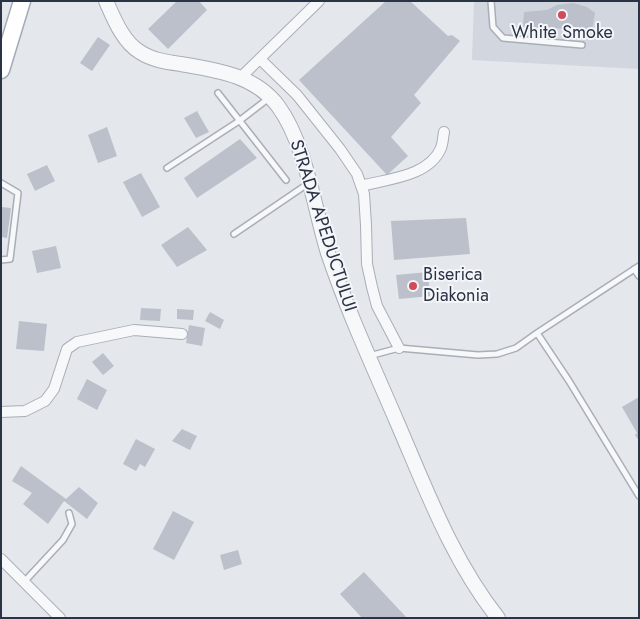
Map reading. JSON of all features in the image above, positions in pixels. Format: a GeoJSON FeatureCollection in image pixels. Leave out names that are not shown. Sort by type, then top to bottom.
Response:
{"type":"FeatureCollection","features":[{"type":"Feature","properties":{"kind":"main road"},"geometry":{"type":"LineString","coordinates":[[14,22],[17,1]]}},
{"type":"Feature","properties":{"kind":"main road"},"geometry":{"type":"LineString","coordinates":[[1,70],[14,22],[22,1]]}},
{"type":"Feature","properties":{"kind":"street","name":"STRADA APEDUCTULUI"},"geometry":{"type":"LineString","coordinates":[[106,1],[121,31],[139,52],[158,59],[229,73],[240,78],[261,89],[277,106],[288,123],[310,183],[328,252],[369,356],[444,529],[475,586],[498,618]]}},
{"type":"Feature","properties":{"kind":"street"},"geometry":{"type":"LineString","coordinates":[[240,78],[319,1]]}},
{"type":"Feature","properties":{"kind":"street"},"geometry":{"type":"LineString","coordinates":[[260,59],[297,95],[357,174],[364,194],[367,264],[372,287],[377,306],[399,348]]}},
{"type":"Feature","properties":{"kind":"street"},"geometry":{"type":"LineString","coordinates":[[361,186],[411,173],[422,168],[433,159],[440,148],[444,132]]}},
{"type":"Feature","properties":{"kind":"street"},"geometry":{"type":"LineString","coordinates":[[1,412],[25,411],[45,401],[54,389],[66,349],[77,342],[134,330],[182,334]]}},
{"type":"Feature","properties":{"kind":"street"},"geometry":{"type":"LineString","coordinates":[[1,559],[60,618]]}},
{"type":"Feature","properties":{"kind":"lane"},"geometry":{"type":"LineString","coordinates":[[491,1],[493,27],[503,38],[582,45]]}},
{"type":"Feature","properties":{"kind":"lane"},"geometry":{"type":"LineString","coordinates":[[218,93],[286,180]]}},
{"type":"Feature","properties":{"kind":"lane"},"geometry":{"type":"LineString","coordinates":[[167,168],[239,121],[270,98]]}},
{"type":"Feature","properties":{"kind":"lane"},"geometry":{"type":"LineString","coordinates":[[1,183],[18,193],[10,259],[1,260]]}},
{"type":"Feature","properties":{"kind":"lane"},"geometry":{"type":"LineString","coordinates":[[234,234],[310,183]]}},
{"type":"Feature","properties":{"kind":"lane"},"geometry":{"type":"LineString","coordinates":[[369,356],[399,348],[478,355],[497,354],[516,348],[636,267],[639,276]]}},
{"type":"Feature","properties":{"kind":"lane"},"geometry":{"type":"LineString","coordinates":[[537,333],[569,381],[639,496]]}},
{"type":"Feature","properties":{"kind":"lane"},"geometry":{"type":"LineString","coordinates":[[24,582],[63,540],[72,524],[70,513]]}},
{"type":"Feature","properties":{"kind":"shaded area"},"geometry":{"type":"Polygon","coordinates":[[[474,1],[639,1],[639,69],[472,60],[474,1]]]}},
{"type":"Feature","properties":{"kind":"building"},"geometry":{"type":"Polygon","coordinates":[[[177,1],[199,1],[207,10],[168,49],[148,29],[177,1]]]}},
{"type":"Feature","properties":{"kind":"building"},"geometry":{"type":"Polygon","coordinates":[[[386,1],[410,1],[448,36],[452,35],[460,41],[414,95],[421,103],[391,137],[408,156],[387,175],[299,80],[386,1]]]}},
{"type":"Feature","properties":{"kind":"building"},"geometry":{"type":"Polygon","coordinates":[[[573,3],[587,7],[595,13],[592,30],[523,27],[524,12],[547,10],[557,5],[573,3]]]}},
{"type":"Feature","properties":{"kind":"building"},"geometry":{"type":"Polygon","coordinates":[[[98,37],[110,45],[92,71],[80,63],[98,37]]]}},
{"type":"Feature","properties":{"kind":"building"},"geometry":{"type":"Polygon","coordinates":[[[197,111],[209,132],[196,138],[184,118],[197,111]]]}},
{"type":"Feature","properties":{"kind":"building"},"geometry":{"type":"Polygon","coordinates":[[[107,127],[117,156],[98,163],[88,135],[107,127]]]}},
{"type":"Feature","properties":{"kind":"building"},"geometry":{"type":"Polygon","coordinates":[[[240,139],[257,158],[197,198],[184,178],[240,139]]]}},
{"type":"Feature","properties":{"kind":"building"},"geometry":{"type":"Polygon","coordinates":[[[47,165],[55,181],[35,191],[27,174],[47,165]]]}},
{"type":"Feature","properties":{"kind":"building"},"geometry":{"type":"Polygon","coordinates":[[[141,173],[160,207],[142,217],[123,182],[141,173]]]}},
{"type":"Feature","properties":{"kind":"building"},"geometry":{"type":"Polygon","coordinates":[[[1,207],[11,208],[7,238],[1,237],[1,207]]]}},
{"type":"Feature","properties":{"kind":"building"},"geometry":{"type":"Polygon","coordinates":[[[466,218],[470,254],[394,260],[391,221],[466,218]]]}},
{"type":"Feature","properties":{"kind":"building"},"geometry":{"type":"Polygon","coordinates":[[[188,227],[207,250],[177,267],[161,245],[188,227]]]}},
{"type":"Feature","properties":{"kind":"building"},"geometry":{"type":"Polygon","coordinates":[[[56,246],[61,268],[37,273],[32,251],[56,246]]]}},
{"type":"Feature","properties":{"kind":"building","name":"Biserica Diakonia"},"geometry":{"type":"Polygon","coordinates":[[[428,272],[430,296],[399,299],[396,275],[428,272]]]}},
{"type":"Feature","properties":{"kind":"building"},"geometry":{"type":"Polygon","coordinates":[[[141,308],[161,309],[160,321],[140,320],[141,308]]]}},
{"type":"Feature","properties":{"kind":"building"},"geometry":{"type":"Polygon","coordinates":[[[177,309],[194,310],[193,320],[177,319],[177,309]]]}},
{"type":"Feature","properties":{"kind":"building"},"geometry":{"type":"Polygon","coordinates":[[[210,312],[224,320],[220,329],[205,321],[210,312]]]}},
{"type":"Feature","properties":{"kind":"building"},"geometry":{"type":"Polygon","coordinates":[[[19,321],[47,324],[44,351],[16,349],[19,321]]]}},
{"type":"Feature","properties":{"kind":"building"},"geometry":{"type":"Polygon","coordinates":[[[189,325],[205,328],[202,346],[186,343],[189,325]]]}},
{"type":"Feature","properties":{"kind":"building"},"geometry":{"type":"Polygon","coordinates":[[[103,353],[114,366],[103,375],[92,362],[103,353]]]}},
{"type":"Feature","properties":{"kind":"building"},"geometry":{"type":"Polygon","coordinates":[[[87,379],[107,390],[97,410],[77,399],[87,379]]]}},
{"type":"Feature","properties":{"kind":"building"},"geometry":{"type":"Polygon","coordinates":[[[639,397],[639,441],[635,435],[637,433],[622,407],[639,397]]]}},
{"type":"Feature","properties":{"kind":"building"},"geometry":{"type":"Polygon","coordinates":[[[182,429],[197,436],[190,450],[172,441],[182,429]]]}},
{"type":"Feature","properties":{"kind":"building"},"geometry":{"type":"Polygon","coordinates":[[[136,439],[155,449],[145,467],[140,464],[136,471],[123,464],[136,439]]]}},
{"type":"Feature","properties":{"kind":"building"},"geometry":{"type":"Polygon","coordinates":[[[21,466],[66,499],[79,487],[98,503],[87,519],[64,501],[48,524],[23,504],[32,493],[12,481],[21,466]]]}},
{"type":"Feature","properties":{"kind":"building"},"geometry":{"type":"Polygon","coordinates":[[[173,511],[194,522],[174,560],[153,549],[173,511]]]}},
{"type":"Feature","properties":{"kind":"building"},"geometry":{"type":"Polygon","coordinates":[[[238,550],[242,564],[224,570],[220,555],[238,550]]]}},
{"type":"Feature","properties":{"kind":"building"},"geometry":{"type":"Polygon","coordinates":[[[364,572],[407,618],[362,618],[340,594],[364,572]]]}},
{"type":"Feature","properties":{"kind":"place","name":"White Smoke"},"geometry":{"type":"Point","coordinates":[562,15]}},
{"type":"Feature","properties":{"kind":"place","name":"Biserica Diakonia"},"geometry":{"type":"Point","coordinates":[413,286]}}]}
